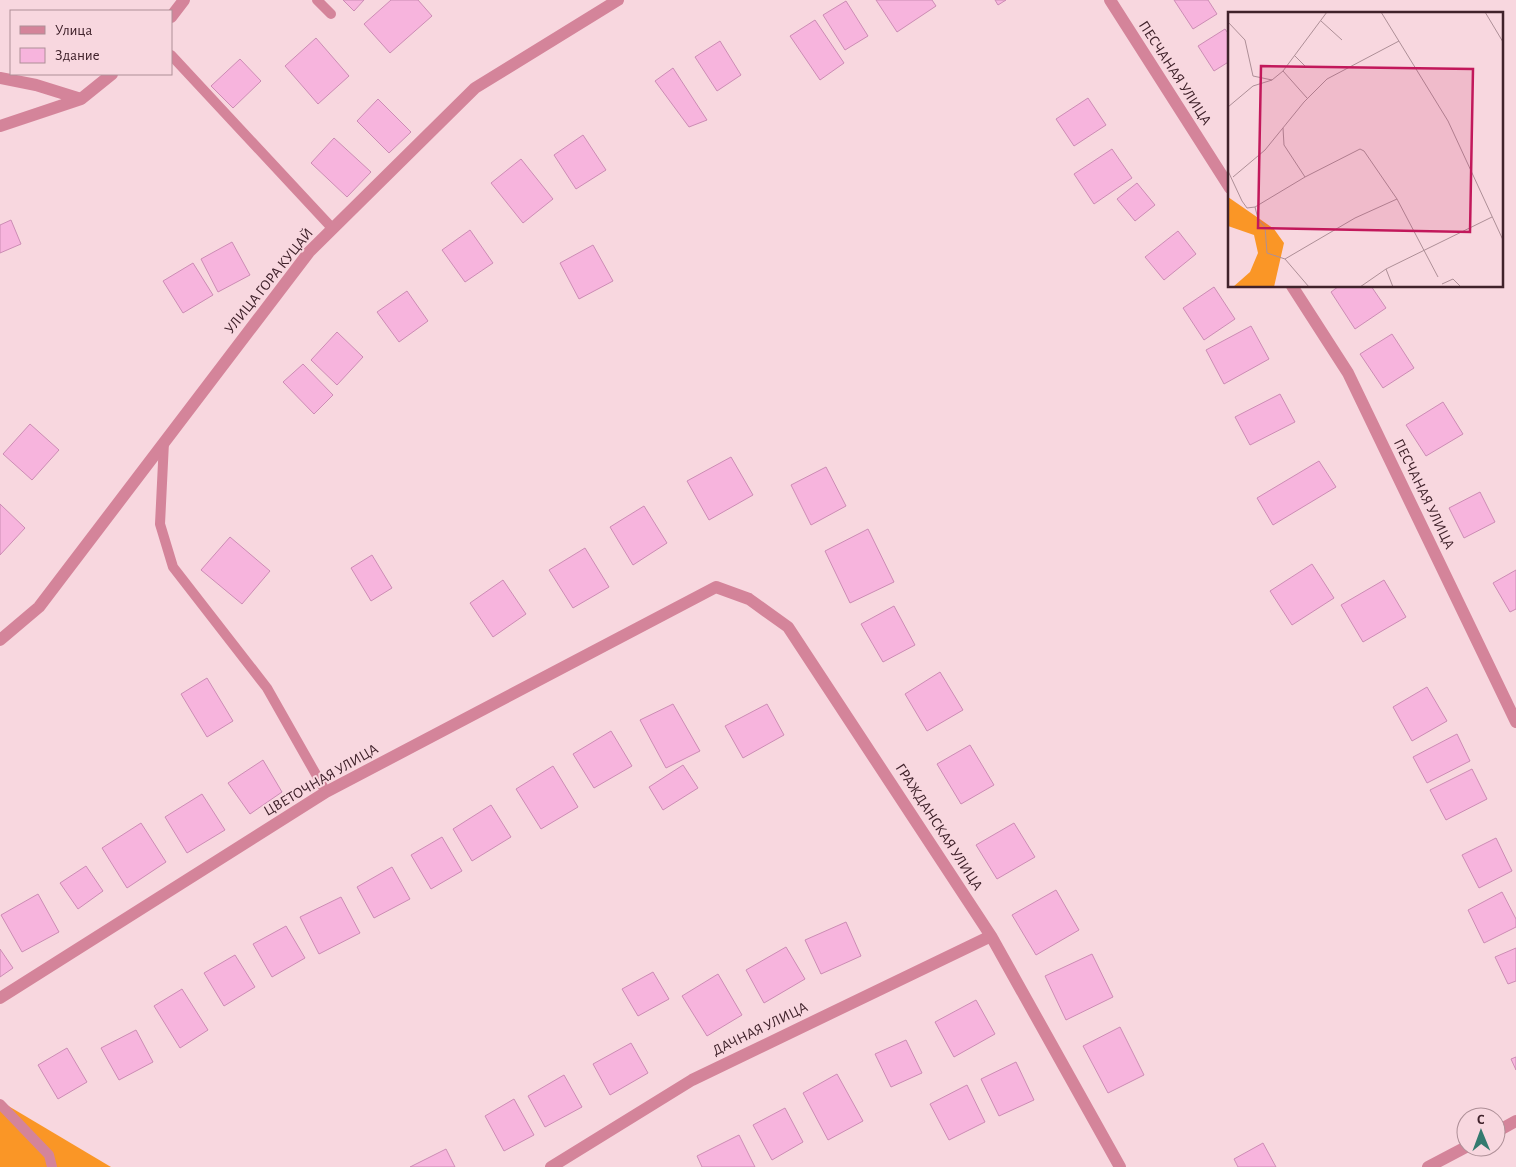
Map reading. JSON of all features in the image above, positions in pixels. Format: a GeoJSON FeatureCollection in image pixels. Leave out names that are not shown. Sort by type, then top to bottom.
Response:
{"type":"FeatureCollection","features":[{"type":"Feature","properties":{"kind":"street"},"geometry":{"type":"LineString","coordinates":[[172,16],[184,0]]}},
{"type":"Feature","properties":{"kind":"street","name":"УЛИЦА ГОРА КУЦАЙ"},"geometry":{"type":"LineString","coordinates":[[0,640],[39,607],[309,252],[475,88],[618,0]]}},
{"type":"Feature","properties":{"kind":"street","name":"ПЕСЧАНАЯ УЛИЦА"},"geometry":{"type":"LineString","coordinates":[[1110,0],[1228,185]]}},
{"type":"Feature","properties":{"kind":"street"},"geometry":{"type":"LineString","coordinates":[[0,126],[81,99],[111,75]]}},
{"type":"Feature","properties":{"kind":"street"},"geometry":{"type":"LineString","coordinates":[[0,78],[36,85],[81,99]]}},
{"type":"Feature","properties":{"kind":"street","name":"ПЕСЧАНАЯ УЛИЦА"},"geometry":{"type":"LineString","coordinates":[[1293,288],[1348,374],[1516,722]]}},
{"type":"Feature","properties":{"kind":"street","name":"ГРАЖДАНСКАЯ УЛИЦА"},"geometry":{"type":"LineString","coordinates":[[671,611],[716,587],[750,599],[788,627],[991,936],[1120,1167]]}},
{"type":"Feature","properties":{"kind":"street","name":"ЦВЕТОЧНАЯ УЛИЦА"},"geometry":{"type":"LineString","coordinates":[[0,998],[326,792],[671,611]]}},
{"type":"Feature","properties":{"kind":"street","name":"ДАЧНАЯ УЛИЦА"},"geometry":{"type":"LineString","coordinates":[[551,1167],[692,1080],[991,936]]}},
{"type":"Feature","properties":{"kind":"street"},"geometry":{"type":"LineString","coordinates":[[1428,1167],[1456,1152]]}},
{"type":"Feature","properties":{"kind":"lane"},"geometry":{"type":"LineString","coordinates":[[317,0],[331,14]]}},
{"type":"Feature","properties":{"kind":"lane"},"geometry":{"type":"LineString","coordinates":[[172,56],[333,229]]}},
{"type":"Feature","properties":{"kind":"lane"},"geometry":{"type":"LineString","coordinates":[[164,442],[160,524],[173,567],[267,688],[326,792]]}},
{"type":"Feature","properties":{"kind":"lane"},"geometry":{"type":"LineString","coordinates":[[0,1104],[49,1155],[52,1167]]}},
{"type":"Feature","properties":{"kind":"shaded area"},"geometry":{"type":"Polygon","coordinates":[[[0,1101],[111,1167],[0,1167],[0,1101]]]}},
{"type":"Feature","properties":{"kind":"building"},"geometry":{"type":"Polygon","coordinates":[[[343,0],[364,0],[354,11],[343,0]]]}},
{"type":"Feature","properties":{"kind":"building"},"geometry":{"type":"Polygon","coordinates":[[[391,0],[418,0],[432,16],[390,53],[364,24],[391,0]]]}},
{"type":"Feature","properties":{"kind":"building"},"geometry":{"type":"Polygon","coordinates":[[[876,0],[932,0],[936,6],[897,32],[876,0]]]}},
{"type":"Feature","properties":{"kind":"building"},"geometry":{"type":"Polygon","coordinates":[[[995,0],[1006,0],[998,5],[995,0]]]}},
{"type":"Feature","properties":{"kind":"building"},"geometry":{"type":"Polygon","coordinates":[[[1174,0],[1208,0],[1217,14],[1193,29],[1174,0]]]}},
{"type":"Feature","properties":{"kind":"building"},"geometry":{"type":"Polygon","coordinates":[[[846,1],[868,36],[845,50],[823,15],[846,1]]]}},
{"type":"Feature","properties":{"kind":"building"},"geometry":{"type":"Polygon","coordinates":[[[815,20],[844,63],[820,80],[790,36],[815,20]]]}},
{"type":"Feature","properties":{"kind":"building"},"geometry":{"type":"Polygon","coordinates":[[[1225,29],[1228,33],[1228,62],[1214,71],[1198,46],[1225,29]]]}},
{"type":"Feature","properties":{"kind":"building"},"geometry":{"type":"Polygon","coordinates":[[[316,38],[349,76],[318,104],[285,66],[316,38]]]}},
{"type":"Feature","properties":{"kind":"building"},"geometry":{"type":"Polygon","coordinates":[[[720,41],[741,75],[717,91],[695,57],[720,41]]]}},
{"type":"Feature","properties":{"kind":"building"},"geometry":{"type":"Polygon","coordinates":[[[240,59],[261,81],[233,108],[211,86],[240,59]]]}},
{"type":"Feature","properties":{"kind":"building"},"geometry":{"type":"Polygon","coordinates":[[[673,68],[707,120],[689,127],[655,81],[673,68]]]}},
{"type":"Feature","properties":{"kind":"building"},"geometry":{"type":"Polygon","coordinates":[[[1088,98],[1106,125],[1074,146],[1056,119],[1088,98]]]}},
{"type":"Feature","properties":{"kind":"building"},"geometry":{"type":"Polygon","coordinates":[[[378,99],[411,132],[389,153],[357,121],[378,99]]]}},
{"type":"Feature","properties":{"kind":"building"},"geometry":{"type":"Polygon","coordinates":[[[583,135],[606,170],[576,189],[554,155],[583,135]]]}},
{"type":"Feature","properties":{"kind":"building"},"geometry":{"type":"Polygon","coordinates":[[[334,138],[371,172],[347,197],[311,163],[334,138]]]}},
{"type":"Feature","properties":{"kind":"building"},"geometry":{"type":"Polygon","coordinates":[[[1112,149],[1132,178],[1094,204],[1074,174],[1112,149]]]}},
{"type":"Feature","properties":{"kind":"building"},"geometry":{"type":"Polygon","coordinates":[[[521,159],[553,199],[523,223],[491,183],[521,159]]]}},
{"type":"Feature","properties":{"kind":"building"},"geometry":{"type":"Polygon","coordinates":[[[1137,183],[1155,205],[1135,221],[1117,199],[1137,183]]]}},
{"type":"Feature","properties":{"kind":"building"},"geometry":{"type":"Polygon","coordinates":[[[11,220],[21,244],[0,253],[0,225],[11,220]]]}},
{"type":"Feature","properties":{"kind":"building"},"geometry":{"type":"Polygon","coordinates":[[[470,230],[493,263],[465,282],[442,250],[470,230]]]}},
{"type":"Feature","properties":{"kind":"building"},"geometry":{"type":"Polygon","coordinates":[[[1178,231],[1196,254],[1164,280],[1145,257],[1178,231]]]}},
{"type":"Feature","properties":{"kind":"building"},"geometry":{"type":"Polygon","coordinates":[[[232,242],[250,275],[218,292],[201,259],[232,242]]]}},
{"type":"Feature","properties":{"kind":"building"},"geometry":{"type":"Polygon","coordinates":[[[593,245],[613,281],[579,299],[560,263],[593,245]]]}},
{"type":"Feature","properties":{"kind":"building"},"geometry":{"type":"Polygon","coordinates":[[[193,263],[213,295],[183,313],[163,281],[193,263]]]}},
{"type":"Feature","properties":{"kind":"building"},"geometry":{"type":"Polygon","coordinates":[[[1214,287],[1235,319],[1204,340],[1183,308],[1214,287]]]}},
{"type":"Feature","properties":{"kind":"building"},"geometry":{"type":"Polygon","coordinates":[[[1336,288],[1372,288],[1386,308],[1355,329],[1331,292],[1336,288]]]}},
{"type":"Feature","properties":{"kind":"building"},"geometry":{"type":"Polygon","coordinates":[[[407,291],[428,321],[399,342],[377,312],[407,291]]]}},
{"type":"Feature","properties":{"kind":"building"},"geometry":{"type":"Polygon","coordinates":[[[1251,326],[1269,359],[1224,384],[1206,350],[1251,326]]]}},
{"type":"Feature","properties":{"kind":"building"},"geometry":{"type":"Polygon","coordinates":[[[337,332],[363,357],[337,385],[311,360],[337,332]]]}},
{"type":"Feature","properties":{"kind":"building"},"geometry":{"type":"Polygon","coordinates":[[[1392,334],[1414,368],[1383,388],[1360,354],[1392,334]]]}},
{"type":"Feature","properties":{"kind":"building"},"geometry":{"type":"Polygon","coordinates":[[[303,364],[333,395],[314,414],[283,382],[303,364]]]}},
{"type":"Feature","properties":{"kind":"building"},"geometry":{"type":"Polygon","coordinates":[[[1280,394],[1295,422],[1250,445],[1235,417],[1280,394]]]}},
{"type":"Feature","properties":{"kind":"building"},"geometry":{"type":"Polygon","coordinates":[[[1443,402],[1463,434],[1426,456],[1406,425],[1443,402]]]}},
{"type":"Feature","properties":{"kind":"building"},"geometry":{"type":"Polygon","coordinates":[[[30,424],[59,450],[32,480],[3,454],[30,424]]]}},
{"type":"Feature","properties":{"kind":"building"},"geometry":{"type":"Polygon","coordinates":[[[731,457],[753,495],[709,520],[687,481],[731,457]]]}},
{"type":"Feature","properties":{"kind":"building"},"geometry":{"type":"Polygon","coordinates":[[[1319,461],[1336,487],[1273,525],[1257,498],[1319,461]]]}},
{"type":"Feature","properties":{"kind":"building"},"geometry":{"type":"Polygon","coordinates":[[[826,467],[846,506],[811,525],[791,485],[826,467]]]}},
{"type":"Feature","properties":{"kind":"building"},"geometry":{"type":"Polygon","coordinates":[[[1480,492],[1495,522],[1464,538],[1449,508],[1480,492]]]}},
{"type":"Feature","properties":{"kind":"building"},"geometry":{"type":"Polygon","coordinates":[[[0,504],[25,528],[0,555],[0,504]]]}},
{"type":"Feature","properties":{"kind":"building"},"geometry":{"type":"Polygon","coordinates":[[[644,506],[667,543],[633,565],[610,527],[644,506]]]}},
{"type":"Feature","properties":{"kind":"building"},"geometry":{"type":"Polygon","coordinates":[[[868,529],[894,582],[850,603],[825,551],[868,529]]]}},
{"type":"Feature","properties":{"kind":"building"},"geometry":{"type":"Polygon","coordinates":[[[230,537],[270,571],[242,604],[201,570],[230,537]]]}},
{"type":"Feature","properties":{"kind":"building"},"geometry":{"type":"Polygon","coordinates":[[[585,548],[609,587],[573,608],[549,570],[585,548]]]}},
{"type":"Feature","properties":{"kind":"building"},"geometry":{"type":"Polygon","coordinates":[[[372,555],[392,588],[371,601],[351,568],[372,555]]]}},
{"type":"Feature","properties":{"kind":"building"},"geometry":{"type":"Polygon","coordinates":[[[1312,564],[1334,598],[1292,625],[1270,591],[1312,564]]]}},
{"type":"Feature","properties":{"kind":"building"},"geometry":{"type":"Polygon","coordinates":[[[1516,570],[1516,609],[1510,612],[1493,583],[1516,570]]]}},
{"type":"Feature","properties":{"kind":"building"},"geometry":{"type":"Polygon","coordinates":[[[503,580],[526,614],[493,637],[470,603],[503,580]]]}},
{"type":"Feature","properties":{"kind":"building"},"geometry":{"type":"Polygon","coordinates":[[[1384,580],[1406,617],[1363,642],[1341,605],[1384,580]]]}},
{"type":"Feature","properties":{"kind":"building"},"geometry":{"type":"Polygon","coordinates":[[[894,606],[915,645],[883,662],[861,624],[894,606]]]}},
{"type":"Feature","properties":{"kind":"building"},"geometry":{"type":"Polygon","coordinates":[[[940,672],[963,710],[927,731],[905,694],[940,672]]]}},
{"type":"Feature","properties":{"kind":"building"},"geometry":{"type":"Polygon","coordinates":[[[207,678],[233,721],[207,737],[181,694],[207,678]]]}},
{"type":"Feature","properties":{"kind":"building"},"geometry":{"type":"Polygon","coordinates":[[[1427,687],[1447,721],[1412,741],[1393,707],[1427,687]]]}},
{"type":"Feature","properties":{"kind":"building"},"geometry":{"type":"Polygon","coordinates":[[[673,704],[700,751],[666,768],[640,720],[673,704]]]}},
{"type":"Feature","properties":{"kind":"building"},"geometry":{"type":"Polygon","coordinates":[[[767,704],[784,735],[743,758],[725,726],[767,704]]]}},
{"type":"Feature","properties":{"kind":"building"},"geometry":{"type":"Polygon","coordinates":[[[611,731],[632,766],[594,788],[573,754],[611,731]]]}},
{"type":"Feature","properties":{"kind":"building"},"geometry":{"type":"Polygon","coordinates":[[[1457,734],[1470,761],[1427,783],[1413,757],[1457,734]]]}},
{"type":"Feature","properties":{"kind":"building"},"geometry":{"type":"Polygon","coordinates":[[[970,745],[994,785],[961,804],[937,764],[970,745]]]}},
{"type":"Feature","properties":{"kind":"building"},"geometry":{"type":"Polygon","coordinates":[[[263,760],[282,792],[250,814],[228,783],[263,760]]]}},
{"type":"Feature","properties":{"kind":"building"},"geometry":{"type":"Polygon","coordinates":[[[683,765],[698,788],[663,810],[649,787],[683,765]]]}},
{"type":"Feature","properties":{"kind":"building"},"geometry":{"type":"Polygon","coordinates":[[[553,766],[578,807],[541,829],[516,789],[553,766]]]}},
{"type":"Feature","properties":{"kind":"building"},"geometry":{"type":"Polygon","coordinates":[[[1472,769],[1487,799],[1446,820],[1430,790],[1472,769]]]}},
{"type":"Feature","properties":{"kind":"building"},"geometry":{"type":"Polygon","coordinates":[[[202,794],[225,830],[187,853],[165,817],[202,794]]]}},
{"type":"Feature","properties":{"kind":"building"},"geometry":{"type":"Polygon","coordinates":[[[491,805],[511,837],[472,861],[453,829],[491,805]]]}},
{"type":"Feature","properties":{"kind":"building"},"geometry":{"type":"Polygon","coordinates":[[[141,823],[166,862],[127,888],[102,848],[141,823]]]}},
{"type":"Feature","properties":{"kind":"building"},"geometry":{"type":"Polygon","coordinates":[[[1014,823],[1035,857],[997,879],[976,845],[1014,823]]]}},
{"type":"Feature","properties":{"kind":"building"},"geometry":{"type":"Polygon","coordinates":[[[442,837],[462,871],[431,889],[411,855],[442,837]]]}},
{"type":"Feature","properties":{"kind":"building"},"geometry":{"type":"Polygon","coordinates":[[[1496,838],[1512,871],[1479,888],[1462,855],[1496,838]]]}},
{"type":"Feature","properties":{"kind":"building"},"geometry":{"type":"Polygon","coordinates":[[[86,866],[103,891],[78,909],[60,883],[86,866]]]}},
{"type":"Feature","properties":{"kind":"building"},"geometry":{"type":"Polygon","coordinates":[[[392,867],[410,899],[374,918],[357,887],[392,867]]]}},
{"type":"Feature","properties":{"kind":"building"},"geometry":{"type":"Polygon","coordinates":[[[1056,890],[1079,930],[1036,955],[1012,915],[1056,890]]]}},
{"type":"Feature","properties":{"kind":"building"},"geometry":{"type":"Polygon","coordinates":[[[1502,892],[1516,919],[1516,927],[1484,943],[1468,910],[1502,892]]]}},
{"type":"Feature","properties":{"kind":"building"},"geometry":{"type":"Polygon","coordinates":[[[38,894],[59,932],[22,952],[1,915],[38,894]]]}},
{"type":"Feature","properties":{"kind":"building"},"geometry":{"type":"Polygon","coordinates":[[[341,897],[360,933],[319,954],[300,917],[341,897]]]}},
{"type":"Feature","properties":{"kind":"building"},"geometry":{"type":"Polygon","coordinates":[[[846,922],[861,956],[821,974],[805,940],[846,922]]]}},
{"type":"Feature","properties":{"kind":"building"},"geometry":{"type":"Polygon","coordinates":[[[286,926],[305,958],[272,977],[253,944],[286,926]]]}},
{"type":"Feature","properties":{"kind":"building"},"geometry":{"type":"Polygon","coordinates":[[[786,947],[805,979],[764,1003],[746,970],[786,947]]]}},
{"type":"Feature","properties":{"kind":"building"},"geometry":{"type":"Polygon","coordinates":[[[1516,948],[1516,981],[1508,984],[1495,957],[1516,948]]]}},
{"type":"Feature","properties":{"kind":"building"},"geometry":{"type":"Polygon","coordinates":[[[0,949],[13,968],[0,977],[0,949]]]}},
{"type":"Feature","properties":{"kind":"building"},"geometry":{"type":"Polygon","coordinates":[[[1092,954],[1113,997],[1066,1020],[1045,976],[1092,954]]]}},
{"type":"Feature","properties":{"kind":"building"},"geometry":{"type":"Polygon","coordinates":[[[235,955],[255,987],[224,1006],[204,973],[235,955]]]}},
{"type":"Feature","properties":{"kind":"building"},"geometry":{"type":"Polygon","coordinates":[[[653,972],[669,999],[638,1016],[622,989],[653,972]]]}},
{"type":"Feature","properties":{"kind":"building"},"geometry":{"type":"Polygon","coordinates":[[[718,974],[742,1015],[707,1036],[682,996],[718,974]]]}},
{"type":"Feature","properties":{"kind":"building"},"geometry":{"type":"Polygon","coordinates":[[[182,989],[208,1030],[180,1048],[154,1006],[182,989]]]}},
{"type":"Feature","properties":{"kind":"building"},"geometry":{"type":"Polygon","coordinates":[[[976,1000],[995,1034],[954,1057],[935,1022],[976,1000]]]}},
{"type":"Feature","properties":{"kind":"building"},"geometry":{"type":"Polygon","coordinates":[[[1120,1027],[1144,1075],[1108,1093],[1083,1046],[1120,1027]]]}},
{"type":"Feature","properties":{"kind":"building"},"geometry":{"type":"Polygon","coordinates":[[[136,1030],[153,1062],[119,1080],[101,1048],[136,1030]]]}},
{"type":"Feature","properties":{"kind":"building"},"geometry":{"type":"Polygon","coordinates":[[[906,1040],[922,1073],[891,1087],[875,1054],[906,1040]]]}},
{"type":"Feature","properties":{"kind":"building"},"geometry":{"type":"Polygon","coordinates":[[[631,1043],[648,1073],[610,1095],[593,1064],[631,1043]]]}},
{"type":"Feature","properties":{"kind":"building"},"geometry":{"type":"Polygon","coordinates":[[[67,1048],[87,1082],[58,1099],[38,1065],[67,1048]]]}},
{"type":"Feature","properties":{"kind":"building"},"geometry":{"type":"Polygon","coordinates":[[[1516,1057],[1516,1070],[1511,1059],[1516,1057]]]}},
{"type":"Feature","properties":{"kind":"building"},"geometry":{"type":"Polygon","coordinates":[[[1016,1062],[1034,1100],[999,1116],[981,1079],[1016,1062]]]}},
{"type":"Feature","properties":{"kind":"building"},"geometry":{"type":"Polygon","coordinates":[[[837,1074],[863,1121],[828,1140],[803,1093],[837,1074]]]}},
{"type":"Feature","properties":{"kind":"building"},"geometry":{"type":"Polygon","coordinates":[[[564,1075],[582,1107],[545,1127],[528,1096],[564,1075]]]}},
{"type":"Feature","properties":{"kind":"building"},"geometry":{"type":"Polygon","coordinates":[[[967,1085],[985,1122],[949,1140],[930,1104],[967,1085]]]}},
{"type":"Feature","properties":{"kind":"building"},"geometry":{"type":"Polygon","coordinates":[[[514,1099],[534,1135],[504,1151],[485,1116],[514,1099]]]}},
{"type":"Feature","properties":{"kind":"building"},"geometry":{"type":"Polygon","coordinates":[[[785,1108],[803,1142],[772,1160],[753,1125],[785,1108]]]}},
{"type":"Feature","properties":{"kind":"building"},"geometry":{"type":"Polygon","coordinates":[[[739,1135],[755,1167],[702,1167],[697,1156],[739,1135]]]}},
{"type":"Feature","properties":{"kind":"building"},"geometry":{"type":"Polygon","coordinates":[[[1263,1143],[1276,1167],[1238,1167],[1234,1159],[1263,1143]]]}},
{"type":"Feature","properties":{"kind":"building"},"geometry":{"type":"Polygon","coordinates":[[[446,1149],[455,1167],[410,1167],[446,1149]]]}}]}
